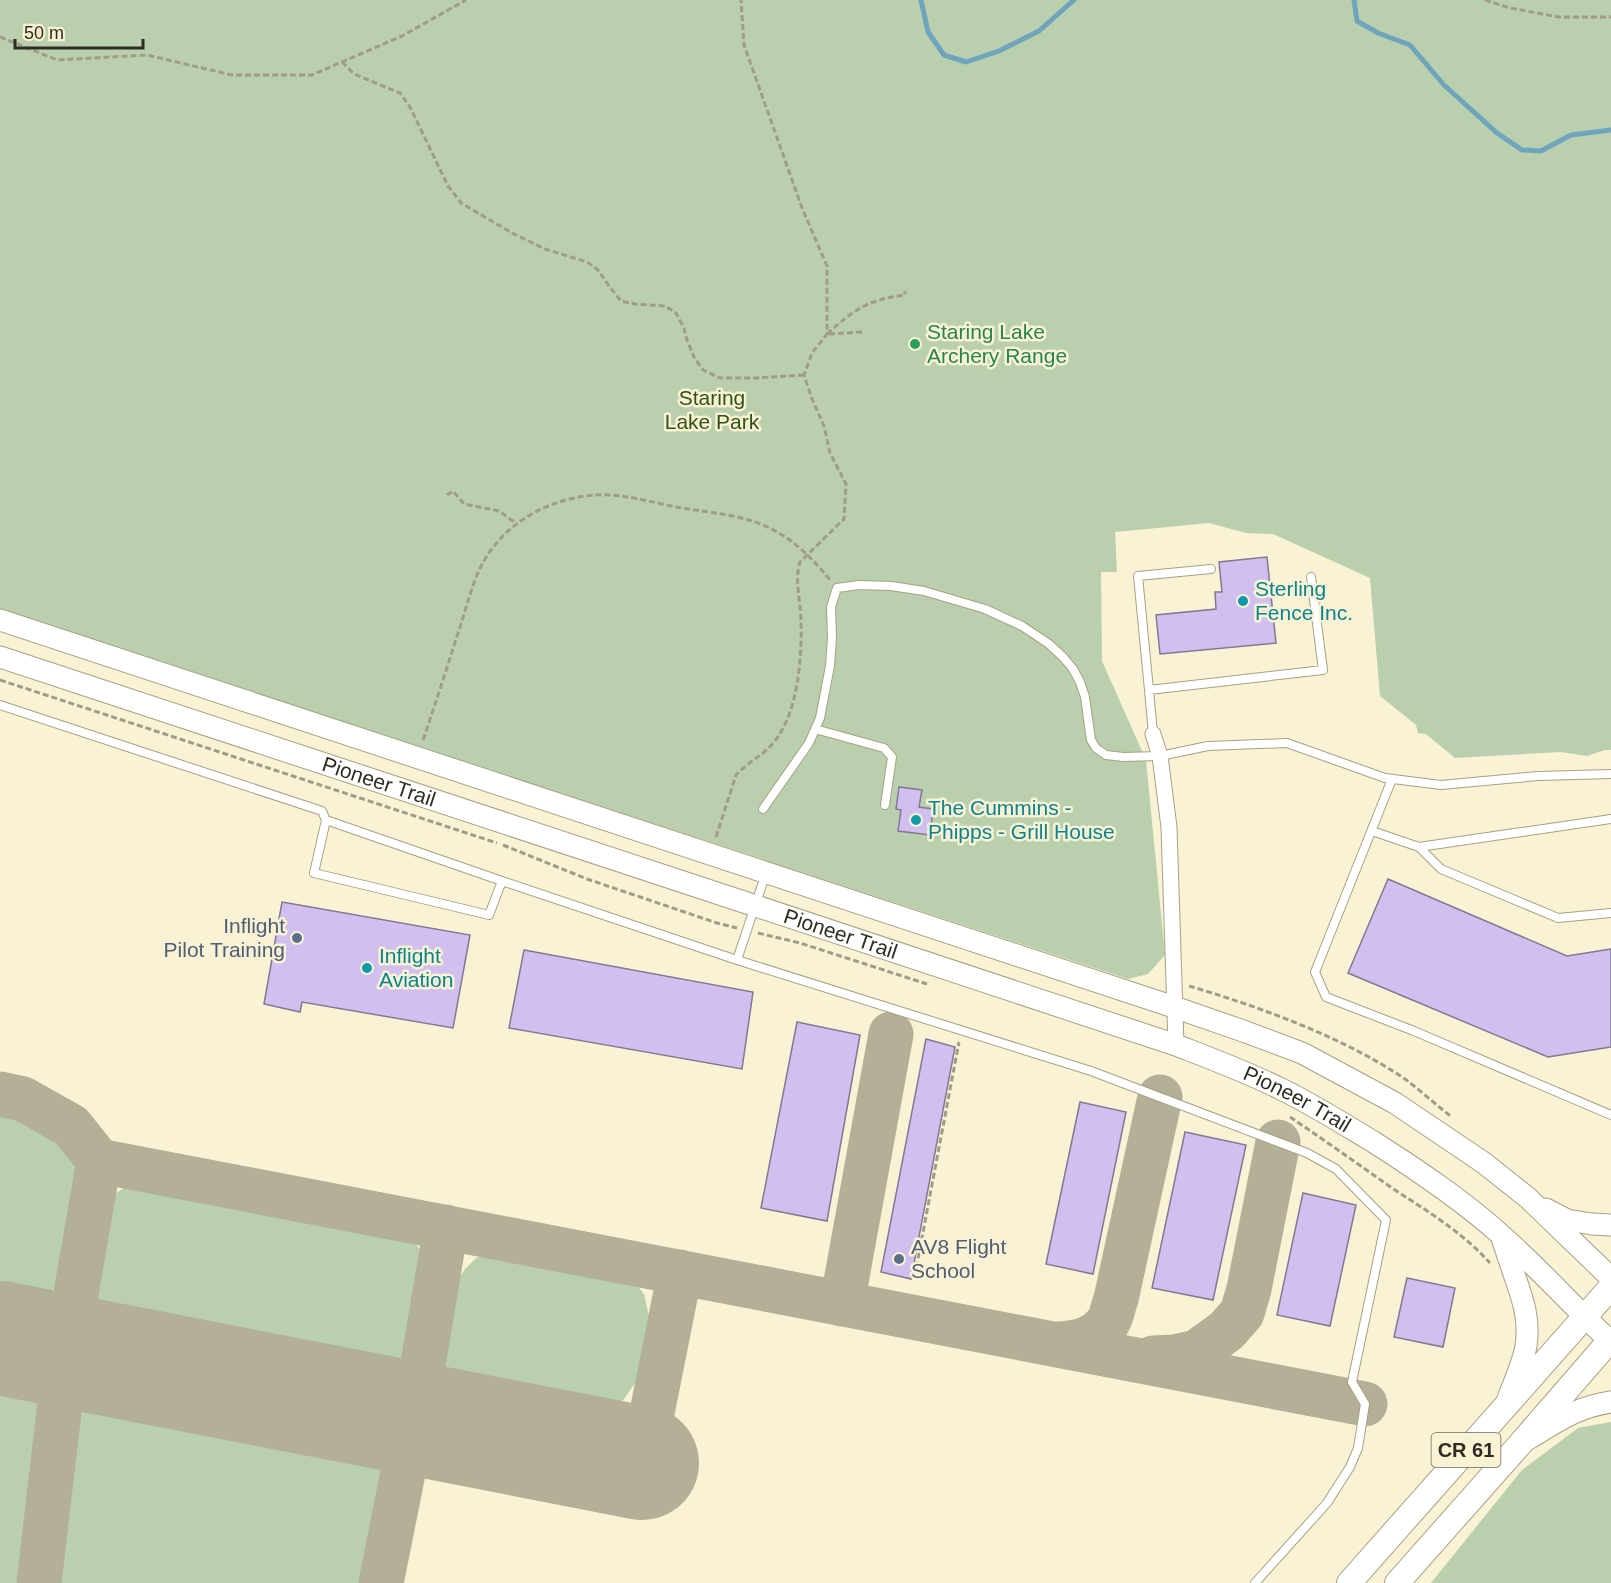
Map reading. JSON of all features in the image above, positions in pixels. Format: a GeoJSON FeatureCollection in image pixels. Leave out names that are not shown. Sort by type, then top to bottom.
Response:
{"type":"FeatureCollection","features":[{"type":"Feature","properties":{"kind":"main road","name":"Pioneer Trail"},"geometry":{"type":"LineString","coordinates":[[0,620],[1174,1006],[1302,1053],[1395,1103],[1484,1163],[1528,1198],[1611,1278]]}},
{"type":"Feature","properties":{"kind":"main road","name":"Pioneer Trail"},"geometry":{"type":"LineString","coordinates":[[0,657],[756,906],[1176,1046],[1235,1068],[1283,1089],[1340,1121],[1412,1167],[1465,1205],[1501,1235],[1611,1341]]}},
{"type":"Feature","properties":{"kind":"main road"},"geometry":{"type":"LineString","coordinates":[[1528,1198],[1567,1220],[1611,1224]]}},
{"type":"Feature","properties":{"kind":"main road"},"geometry":{"type":"LineString","coordinates":[[1501,1235],[1522,1293],[1528,1329],[1526,1349],[1506,1405]]}},
{"type":"Feature","properties":{"kind":"main road","name":"CR 61"},"geometry":{"type":"LineString","coordinates":[[1349,1583],[1611,1287]]}},
{"type":"Feature","properties":{"kind":"main road","name":"CR 61"},"geometry":{"type":"LineString","coordinates":[[1397,1583],[1611,1341]]}},
{"type":"Feature","properties":{"kind":"main road"},"geometry":{"type":"LineString","coordinates":[[1521,1443],[1577,1410],[1611,1402]]}},
{"type":"Feature","properties":{"kind":"street"},"geometry":{"type":"LineString","coordinates":[[1153,734],[1160,756],[1169,827],[1176,1046]]}},
{"type":"Feature","properties":{"kind":"lane"},"geometry":{"type":"LineString","coordinates":[[1153,734],[1138,576],[1211,569]]}},
{"type":"Feature","properties":{"kind":"lane"},"geometry":{"type":"LineString","coordinates":[[1149,690],[1323,670],[1311,577]]}},
{"type":"Feature","properties":{"kind":"lane"},"geometry":{"type":"LineString","coordinates":[[763,809],[809,743],[820,718],[830,666],[831,608],[837,588],[859,585],[891,586],[924,591],[985,609],[1022,626],[1049,644],[1064,657],[1080,682],[1085,697],[1091,740],[1096,748],[1106,755],[1124,758],[1160,756],[1208,747],[1287,743],[1385,778],[1441,784],[1538,776],[1611,774]]}},
{"type":"Feature","properties":{"kind":"lane"},"geometry":{"type":"LineString","coordinates":[[0,705],[322,811],[326,820],[314,873],[489,915],[502,881]]}},
{"type":"Feature","properties":{"kind":"lane"},"geometry":{"type":"LineString","coordinates":[[815,729],[884,748],[892,757],[885,805]]}},
{"type":"Feature","properties":{"kind":"lane"},"geometry":{"type":"LineString","coordinates":[[1392,779],[1315,972],[1326,997],[1414,1031],[1611,1114]]}},
{"type":"Feature","properties":{"kind":"lane"},"geometry":{"type":"LineString","coordinates":[[1419,847],[1611,819]]}},
{"type":"Feature","properties":{"kind":"lane"},"geometry":{"type":"LineString","coordinates":[[326,820],[737,960],[1090,1071],[1307,1153],[1336,1169],[1386,1220],[1352,1382],[1365,1404],[1358,1448],[1350,1467],[1327,1503],[1255,1583]]}},
{"type":"Feature","properties":{"kind":"lane"},"geometry":{"type":"LineString","coordinates":[[1372,831],[1419,847],[1442,869],[1558,918],[1611,913]]}},
{"type":"Feature","properties":{"kind":"lane"},"geometry":{"type":"LineString","coordinates":[[737,960],[766,872]]}},
{"type":"Feature","properties":{"kind":"path"},"geometry":{"type":"LineString","coordinates":[[0,37],[57,60],[147,55],[232,75],[312,75],[402,36],[466,0]]}},
{"type":"Feature","properties":{"kind":"path"},"geometry":{"type":"LineString","coordinates":[[741,0],[744,45],[802,208],[827,266],[827,334]]}},
{"type":"Feature","properties":{"kind":"path"},"geometry":{"type":"LineString","coordinates":[[1485,0],[1510,8],[1559,17],[1611,17]]}},
{"type":"Feature","properties":{"kind":"path"},"geometry":{"type":"LineString","coordinates":[[342,62],[354,74],[400,93],[410,107],[448,186],[461,203],[545,249],[587,262],[598,270],[621,301],[665,306],[676,313],[694,357],[703,370],[720,378],[804,375]]}},
{"type":"Feature","properties":{"kind":"path"},"geometry":{"type":"LineString","coordinates":[[716,837],[736,775],[753,759],[765,752],[782,732],[788,719],[794,699],[801,651],[801,621],[796,572],[800,562],[844,519],[846,484],[830,453],[824,426],[804,375],[812,353],[827,334],[845,318],[863,305],[888,297],[905,295],[905,291]]}},
{"type":"Feature","properties":{"kind":"path"},"geometry":{"type":"LineString","coordinates":[[827,334],[862,332]]}},
{"type":"Feature","properties":{"kind":"path"},"geometry":{"type":"LineString","coordinates":[[447,495],[453,491],[464,504],[499,511],[516,524]]}},
{"type":"Feature","properties":{"kind":"path"},"geometry":{"type":"LineString","coordinates":[[423,740],[478,574],[494,545],[526,516],[554,504],[596,495],[615,496],[724,514],[752,522],[777,531],[807,554],[837,588]]}},
{"type":"Feature","properties":{"kind":"path"},"geometry":{"type":"LineString","coordinates":[[0,680],[506,845],[586,879],[717,923],[800,943],[936,987]]}},
{"type":"Feature","properties":{"kind":"path"},"geometry":{"type":"LineString","coordinates":[[914,1263],[917,1264],[961,1030]]}},
{"type":"Feature","properties":{"kind":"path"},"geometry":{"type":"LineString","coordinates":[[1289,1115],[1451,1226],[1495,1269]]}},
{"type":"Feature","properties":{"kind":"green space","name":"Staring Lake Park"},"geometry":{"type":"Polygon","coordinates":[[[0,0],[1611,0],[1611,750],[1587,756],[1561,752],[1455,758],[1426,734],[1418,733],[1416,725],[1380,696],[1370,578],[1273,534],[1246,533],[1209,523],[1115,532],[1117,572],[1101,572],[1102,661],[1146,760],[1165,955],[1148,974],[1128,979],[0,609],[0,0]]]}},
{"type":"Feature","properties":{"kind":"green space"},"geometry":{"type":"Polygon","coordinates":[[[0,1110],[30,1120],[60,1138],[73,1152],[77,1165],[78,1179],[57,1283],[48,1296],[24,1311],[0,1306],[0,1110]]]}},
{"type":"Feature","properties":{"kind":"green space"},"geometry":{"type":"Polygon","coordinates":[[[145,1183],[397,1232],[409,1239],[421,1250],[427,1269],[411,1350],[402,1366],[393,1373],[376,1379],[113,1328],[108,1325],[96,1313],[89,1292],[104,1210],[121,1190],[145,1183]]]}},
{"type":"Feature","properties":{"kind":"green space"},"geometry":{"type":"Polygon","coordinates":[[[503,1252],[624,1276],[635,1283],[644,1294],[649,1316],[637,1380],[624,1399],[612,1410],[583,1418],[467,1396],[449,1381],[443,1359],[457,1282],[476,1258],[503,1252]]]}},
{"type":"Feature","properties":{"kind":"green space"},"geometry":{"type":"Polygon","coordinates":[[[0,1365],[17,1370],[28,1378],[36,1391],[41,1407],[22,1583],[0,1583],[0,1365]]]}},
{"type":"Feature","properties":{"kind":"green space"},"geometry":{"type":"Polygon","coordinates":[[[109,1386],[353,1434],[373,1443],[383,1459],[385,1481],[365,1583],[55,1583],[72,1420],[77,1405],[84,1396],[109,1386]]]}},
{"type":"Feature","properties":{"kind":"green space"},"geometry":{"type":"Polygon","coordinates":[[[1611,1422],[1611,1583],[1431,1583],[1522,1470],[1578,1428],[1611,1422]]]}},
{"type":"Feature","properties":{"kind":"building","name":"Sterling Fence Inc."},"geometry":{"type":"Polygon","coordinates":[[[1267,557],[1276,643],[1160,654],[1156,615],[1216,609],[1215,592],[1222,592],[1219,562],[1267,557]]]}},
{"type":"Feature","properties":{"kind":"building","name":"The Cummins - Phipps - Grill House"},"geometry":{"type":"Polygon","coordinates":[[[899,787],[922,790],[919,807],[933,809],[930,835],[898,831],[901,810],[896,809],[899,787]]]}},
{"type":"Feature","properties":{"kind":"building"},"geometry":{"type":"Polygon","coordinates":[[[1388,879],[1567,956],[1611,949],[1611,1047],[1548,1057],[1348,973],[1388,879]]]}},
{"type":"Feature","properties":{"kind":"building","name":"Inflight Aviation"},"geometry":{"type":"Polygon","coordinates":[[[282,902],[470,935],[453,1028],[302,1002],[300,1012],[264,1004],[282,902]]]}},
{"type":"Feature","properties":{"kind":"building"},"geometry":{"type":"Polygon","coordinates":[[[524,950],[753,992],[742,1069],[509,1028],[524,950]]]}},
{"type":"Feature","properties":{"kind":"building"},"geometry":{"type":"Polygon","coordinates":[[[797,1022],[860,1035],[827,1221],[761,1208],[797,1022]]]}},
{"type":"Feature","properties":{"kind":"building"},"geometry":{"type":"Polygon","coordinates":[[[926,1039],[955,1047],[911,1279],[881,1272],[926,1039]]]}},
{"type":"Feature","properties":{"kind":"building"},"geometry":{"type":"Polygon","coordinates":[[[1080,1102],[1126,1112],[1093,1274],[1046,1264],[1080,1102]]]}},
{"type":"Feature","properties":{"kind":"building"},"geometry":{"type":"Polygon","coordinates":[[[1185,1132],[1246,1145],[1213,1300],[1152,1288],[1185,1132]]]}},
{"type":"Feature","properties":{"kind":"building"},"geometry":{"type":"Polygon","coordinates":[[[1303,1193],[1356,1205],[1330,1326],[1277,1315],[1303,1193]]]}},
{"type":"Feature","properties":{"kind":"building"},"geometry":{"type":"Polygon","coordinates":[[[1407,1278],[1455,1288],[1443,1347],[1394,1337],[1407,1278]]]}},
{"type":"Feature","properties":{"kind":"waterway"},"geometry":{"type":"LineString","coordinates":[[921,0],[928,32],[944,55],[966,62],[999,51],[1039,31],[1074,0]]}},
{"type":"Feature","properties":{"kind":"waterway"},"geometry":{"type":"LineString","coordinates":[[1354,0],[1357,21],[1378,33],[1410,45],[1444,85],[1497,133],[1522,150],[1541,151],[1571,135],[1611,130]]}},
{"type":"Feature","properties":{"kind":"taxiway"},"geometry":{"type":"LineString","coordinates":[[842,1304],[891,1034]]}},
{"type":"Feature","properties":{"kind":"taxiway"},"geometry":{"type":"LineString","coordinates":[[0,1094],[23,1099],[71,1126],[99,1161],[1365,1404]]}},
{"type":"Feature","properties":{"kind":"taxiway"},"geometry":{"type":"LineString","coordinates":[[1052,1344],[1083,1340],[1097,1333],[1109,1320],[1116,1299],[1160,1097]]}},
{"type":"Feature","properties":{"kind":"taxiway"},"geometry":{"type":"LineString","coordinates":[[1153,1358],[1175,1357],[1197,1352],[1226,1331],[1242,1313],[1249,1289],[1278,1142]]}},
{"type":"Feature","properties":{"kind":"taxiway"},"geometry":{"type":"LineString","coordinates":[[39,1583],[66,1351],[99,1161]]}},
{"type":"Feature","properties":{"kind":"taxiway"},"geometry":{"type":"LineString","coordinates":[[381,1583],[414,1418],[446,1227]]}},
{"type":"Feature","properties":{"kind":"taxiway"},"geometry":{"type":"LineString","coordinates":[[642,1463],[680,1272]]}},
{"type":"Feature","properties":{"kind":"runway"},"geometry":{"type":"LineString","coordinates":[[0,1338],[642,1463]]}},
{"type":"Feature","properties":{"kind":"place","name":"Staring Lake Archery Range"},"geometry":{"type":"Point","coordinates":[915,344]}},
{"type":"Feature","properties":{"kind":"place","name":"Sterling Fence Inc."},"geometry":{"type":"Point","coordinates":[1243,601]}},
{"type":"Feature","properties":{"kind":"place","name":"The Cummins - Phipps - Grill House"},"geometry":{"type":"Point","coordinates":[916,820]}},
{"type":"Feature","properties":{"kind":"place","name":"Inflight Pilot Training"},"geometry":{"type":"Point","coordinates":[297,938]}},
{"type":"Feature","properties":{"kind":"place","name":"Inflight Aviation"},"geometry":{"type":"Point","coordinates":[367,968]}},
{"type":"Feature","properties":{"kind":"place","name":"AV8 Flight School"},"geometry":{"type":"Point","coordinates":[899,1259]}}]}
